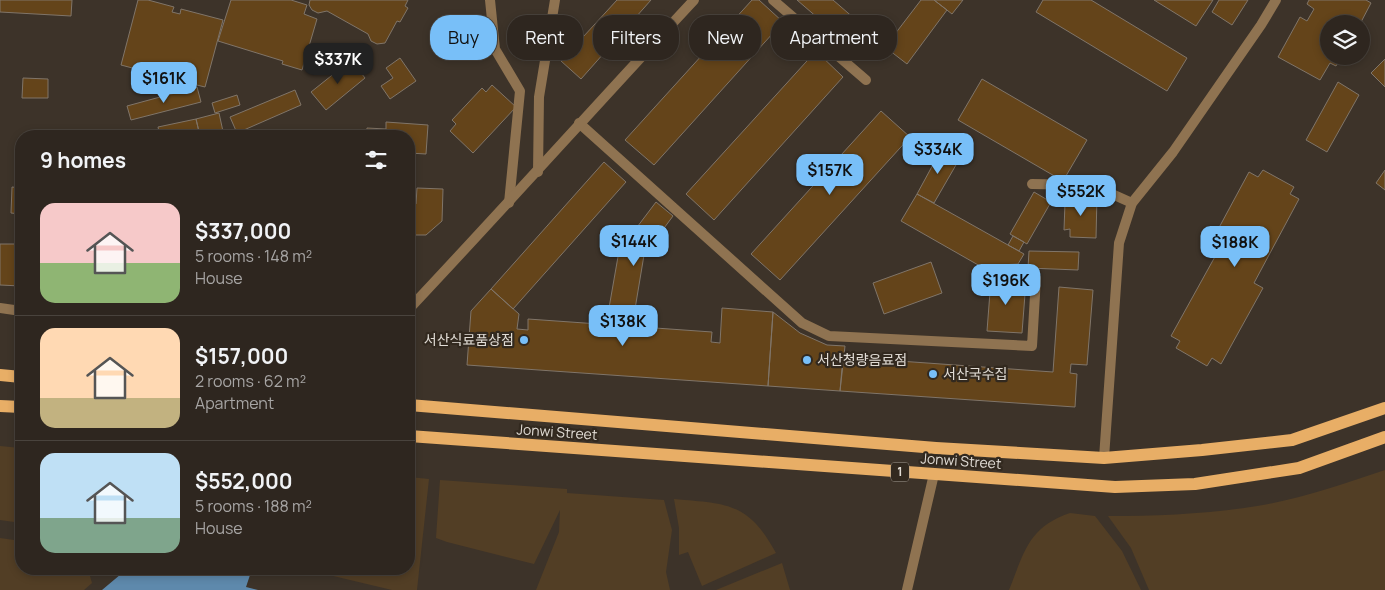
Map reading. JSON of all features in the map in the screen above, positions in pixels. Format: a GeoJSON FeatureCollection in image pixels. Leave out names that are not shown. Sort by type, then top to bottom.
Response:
{"type":"FeatureCollection","features":[{"type":"Feature","properties":{"kind":"main road"},"geometry":{"type":"LineString","coordinates":[[0,375],[15,376]]}},
{"type":"Feature","properties":{"kind":"main road","name":"Jonwi Street"},"geometry":{"type":"LineString","coordinates":[[415,405],[936,448],[1104,458],[1292,440],[1385,408]]}},
{"type":"Feature","properties":{"kind":"main road"},"geometry":{"type":"LineString","coordinates":[[0,406],[15,407]]}},
{"type":"Feature","properties":{"kind":"main road","name":"Jonwi Street"},"geometry":{"type":"LineString","coordinates":[[415,436],[1115,487],[1195,484],[1299,468],[1385,437]]}},
{"type":"Feature","properties":{"kind":"street"},"geometry":{"type":"LineString","coordinates":[[490,0],[495,49],[520,91],[509,203]]}},
{"type":"Feature","properties":{"kind":"street"},"geometry":{"type":"LineString","coordinates":[[538,172],[539,96],[555,0]]}},
{"type":"Feature","properties":{"kind":"street"},"geometry":{"type":"LineString","coordinates":[[415,303],[538,172],[579,122],[694,0]]}},
{"type":"Feature","properties":{"kind":"street"},"geometry":{"type":"LineString","coordinates":[[773,0],[866,80]]}},
{"type":"Feature","properties":{"kind":"street"},"geometry":{"type":"LineString","coordinates":[[1104,458],[1119,243],[1132,203],[1173,152],[1261,25],[1276,0]]}},
{"type":"Feature","properties":{"kind":"street"},"geometry":{"type":"LineString","coordinates":[[579,122],[802,323],[829,336],[1032,346],[1036,278]]}},
{"type":"Feature","properties":{"kind":"street"},"geometry":{"type":"LineString","coordinates":[[1032,184],[1092,185],[1132,203]]}},
{"type":"Feature","properties":{"kind":"street"},"geometry":{"type":"LineString","coordinates":[[0,308],[15,310]]}},
{"type":"Feature","properties":{"kind":"street"},"geometry":{"type":"LineString","coordinates":[[907,590],[934,474]]}},
{"type":"Feature","properties":{"kind":"shaded area"},"geometry":{"type":"Polygon","coordinates":[[[0,446],[15,447],[15,522],[0,520],[0,446]]]}},
{"type":"Feature","properties":{"kind":"shaded area"},"geometry":{"type":"Polygon","coordinates":[[[1385,470],[1385,590],[1149,590],[1131,548],[1108,516],[1182,514],[1257,506],[1337,486],[1385,470]]]}},
{"type":"Feature","properties":{"kind":"shaded area"},"geometry":{"type":"Polygon","coordinates":[[[415,478],[429,479],[417,590],[392,590],[329,575],[415,575],[415,478]]]}},
{"type":"Feature","properties":{"kind":"shaded area"},"geometry":{"type":"Polygon","coordinates":[[[440,480],[567,489],[567,493],[664,500],[672,530],[666,572],[670,590],[536,590],[559,532],[560,510],[534,564],[436,538],[440,480]]]}},
{"type":"Feature","properties":{"kind":"shaded area"},"geometry":{"type":"Polygon","coordinates":[[[674,499],[709,502],[735,509],[746,515],[756,524],[776,553],[702,586],[688,552],[679,555],[679,528],[674,499]]]}},
{"type":"Feature","properties":{"kind":"shaded area"},"geometry":{"type":"Polygon","coordinates":[[[1070,513],[1095,516],[1122,551],[1141,590],[1009,590],[1024,553],[1036,534],[1056,519],[1070,513]]]}},
{"type":"Feature","properties":{"kind":"shaded area"},"geometry":{"type":"Polygon","coordinates":[[[0,538],[15,540],[15,575],[90,575],[92,583],[84,590],[0,590],[0,538]]]}},
{"type":"Feature","properties":{"kind":"shaded area"},"geometry":{"type":"Polygon","coordinates":[[[782,563],[790,590],[716,590],[782,563]]]}},
{"type":"Feature","properties":{"kind":"water"},"geometry":{"type":"Polygon","coordinates":[[[120,575],[250,575],[246,587],[258,590],[102,590],[120,575]]]}},
{"type":"Feature","properties":{"kind":"building"},"geometry":{"type":"Polygon","coordinates":[[[0,0],[72,0],[71,16],[0,12],[0,0]]]}},
{"type":"Feature","properties":{"kind":"building"},"geometry":{"type":"Polygon","coordinates":[[[138,0],[148,0],[174,7],[172,12],[180,14],[181,9],[223,20],[205,87],[164,77],[165,72],[157,70],[155,74],[121,65],[138,0]]]}},
{"type":"Feature","properties":{"kind":"building"},"geometry":{"type":"Polygon","coordinates":[[[231,0],[291,0],[307,5],[304,14],[317,19],[302,70],[282,64],[283,61],[218,41],[231,0]]]}},
{"type":"Feature","properties":{"kind":"building"},"geometry":{"type":"Polygon","coordinates":[[[310,0],[408,0],[405,6],[408,8],[400,22],[397,21],[385,43],[377,44],[371,41],[368,34],[327,11],[318,13],[312,10],[309,5],[310,0]]]}},
{"type":"Feature","properties":{"kind":"building"},"geometry":{"type":"Polygon","coordinates":[[[617,0],[651,0],[638,15],[603,15],[617,0]]]}},
{"type":"Feature","properties":{"kind":"building"},"geometry":{"type":"Polygon","coordinates":[[[752,0],[759,0],[775,15],[771,15],[771,35],[761,46],[761,15],[738,15],[752,0]]]}},
{"type":"Feature","properties":{"kind":"building"},"geometry":{"type":"Polygon","coordinates":[[[797,0],[833,0],[850,15],[814,15],[797,0]]]}},
{"type":"Feature","properties":{"kind":"building"},"geometry":{"type":"Polygon","coordinates":[[[921,0],[934,0],[947,10],[907,64],[897,56],[897,31],[921,0]]]}},
{"type":"Feature","properties":{"kind":"building"},"geometry":{"type":"Polygon","coordinates":[[[934,0],[963,0],[952,14],[934,0]]]}},
{"type":"Feature","properties":{"kind":"building"},"geometry":{"type":"Polygon","coordinates":[[[1043,0],[1091,0],[1187,58],[1167,91],[1036,12],[1043,0]]]}},
{"type":"Feature","properties":{"kind":"building"},"geometry":{"type":"Polygon","coordinates":[[[1154,0],[1213,0],[1196,26],[1154,0]]]}},
{"type":"Feature","properties":{"kind":"building"},"geometry":{"type":"Polygon","coordinates":[[[1219,0],[1248,0],[1232,25],[1212,12],[1219,0]]]}},
{"type":"Feature","properties":{"kind":"building"},"geometry":{"type":"Polygon","coordinates":[[[1309,0],[1366,0],[1371,3],[1365,15],[1320,15],[1320,65],[1329,65],[1320,80],[1278,57],[1300,17],[1307,21],[1314,9],[1307,4],[1309,0]]]}},
{"type":"Feature","properties":{"kind":"building"},"geometry":{"type":"Polygon","coordinates":[[[593,26],[593,60],[598,60],[581,79],[561,61],[583,60],[583,37],[593,26]]]}},
{"type":"Feature","properties":{"kind":"building"},"geometry":{"type":"Polygon","coordinates":[[[400,58],[416,81],[390,99],[381,86],[393,78],[386,68],[400,58]]]}},
{"type":"Feature","properties":{"kind":"building"},"geometry":{"type":"Polygon","coordinates":[[[1385,59],[1385,87],[1371,73],[1385,59]]]}},
{"type":"Feature","properties":{"kind":"building"},"geometry":{"type":"Polygon","coordinates":[[[351,60],[365,78],[326,110],[311,92],[351,60]]]}},
{"type":"Feature","properties":{"kind":"building"},"geometry":{"type":"Polygon","coordinates":[[[698,60],[749,60],[654,165],[625,140],[698,60]]]}},
{"type":"Feature","properties":{"kind":"building"},"geometry":{"type":"Polygon","coordinates":[[[808,60],[825,60],[843,77],[714,220],[686,194],[808,60]]]}},
{"type":"Feature","properties":{"kind":"building"},"geometry":{"type":"Polygon","coordinates":[[[23,78],[48,79],[48,98],[22,98],[23,78]]]}},
{"type":"Feature","properties":{"kind":"building"},"geometry":{"type":"Polygon","coordinates":[[[982,79],[1087,140],[1063,181],[958,120],[982,79]]]}},
{"type":"Feature","properties":{"kind":"building"},"geometry":{"type":"Polygon","coordinates":[[[1338,82],[1359,95],[1327,152],[1306,140],[1338,82]]]}},
{"type":"Feature","properties":{"kind":"building"},"geometry":{"type":"Polygon","coordinates":[[[492,85],[516,107],[473,153],[450,131],[456,124],[452,120],[482,88],[486,92],[492,85]]]}},
{"type":"Feature","properties":{"kind":"building"},"geometry":{"type":"Polygon","coordinates":[[[197,87],[201,102],[131,120],[127,106],[197,87]]]}},
{"type":"Feature","properties":{"kind":"building"},"geometry":{"type":"Polygon","coordinates":[[[295,90],[301,105],[244,130],[236,130],[230,117],[295,90]]]}},
{"type":"Feature","properties":{"kind":"building"},"geometry":{"type":"Polygon","coordinates":[[[237,95],[240,105],[215,113],[212,103],[237,95]]]}},
{"type":"Feature","properties":{"kind":"building"},"geometry":{"type":"Polygon","coordinates":[[[881,111],[910,137],[780,280],[751,254],[881,111]]]}},
{"type":"Feature","properties":{"kind":"building"},"geometry":{"type":"Polygon","coordinates":[[[219,113],[223,130],[199,130],[196,119],[219,113]]]}},
{"type":"Feature","properties":{"kind":"building"},"geometry":{"type":"Polygon","coordinates":[[[196,119],[199,130],[159,130],[158,127],[196,119]]]}},
{"type":"Feature","properties":{"kind":"building"},"geometry":{"type":"Polygon","coordinates":[[[386,122],[428,125],[426,154],[415,153],[415,130],[367,130],[367,128],[386,129],[386,122]]]}},
{"type":"Feature","properties":{"kind":"building"},"geometry":{"type":"Polygon","coordinates":[[[942,148],[960,158],[934,203],[917,194],[942,148]]]}},
{"type":"Feature","properties":{"kind":"building"},"geometry":{"type":"Polygon","coordinates":[[[604,162],[626,182],[513,309],[491,289],[604,162]]]}},
{"type":"Feature","properties":{"kind":"building"},"geometry":{"type":"Polygon","coordinates":[[[1263,170],[1294,187],[1290,194],[1299,199],[1254,283],[1263,288],[1221,364],[1212,358],[1207,366],[1176,348],[1180,341],[1171,336],[1217,253],[1208,248],[1249,172],[1258,177],[1263,170]]]}},
{"type":"Feature","properties":{"kind":"building"},"geometry":{"type":"Polygon","coordinates":[[[1385,170],[1385,190],[1376,183],[1385,170]]]}},
{"type":"Feature","properties":{"kind":"building"},"geometry":{"type":"Polygon","coordinates":[[[12,187],[15,187],[15,213],[11,213],[12,187]]]}},
{"type":"Feature","properties":{"kind":"building"},"geometry":{"type":"Polygon","coordinates":[[[417,188],[443,189],[442,221],[426,235],[415,235],[417,188]]]}},
{"type":"Feature","properties":{"kind":"building"},"geometry":{"type":"Polygon","coordinates":[[[1034,192],[1051,202],[1027,244],[1010,234],[1034,192]]]}},
{"type":"Feature","properties":{"kind":"building"},"geometry":{"type":"Polygon","coordinates":[[[917,194],[1024,254],[1018,264],[980,266],[901,221],[917,194]]]}},
{"type":"Feature","properties":{"kind":"building"},"geometry":{"type":"Polygon","coordinates":[[[1071,196],[1097,196],[1096,238],[1070,237],[1070,229],[1064,230],[1065,203],[1070,203],[1071,196]]]}},
{"type":"Feature","properties":{"kind":"building"},"geometry":{"type":"Polygon","coordinates":[[[656,202],[673,216],[644,255],[632,327],[606,325],[619,251],[656,202]]]}},
{"type":"Feature","properties":{"kind":"building"},"geometry":{"type":"Polygon","coordinates":[[[1013,236],[1024,242],[1019,251],[1008,245],[1013,236]]]}},
{"type":"Feature","properties":{"kind":"building"},"geometry":{"type":"Polygon","coordinates":[[[0,244],[15,244],[15,286],[0,285],[0,244]]]}},
{"type":"Feature","properties":{"kind":"building"},"geometry":{"type":"Polygon","coordinates":[[[1029,251],[1079,252],[1078,270],[1028,268],[1029,251]]]}},
{"type":"Feature","properties":{"kind":"building"},"geometry":{"type":"Polygon","coordinates":[[[931,262],[942,293],[884,314],[873,283],[931,262]]]}},
{"type":"Feature","properties":{"kind":"building"},"geometry":{"type":"Polygon","coordinates":[[[991,279],[1026,281],[1022,333],[987,331],[991,279]]]}},
{"type":"Feature","properties":{"kind":"building"},"geometry":{"type":"Polygon","coordinates":[[[1059,287],[1093,290],[1087,365],[1071,364],[1070,373],[1077,374],[1075,407],[840,391],[843,357],[1053,372],[1059,287]]]}},
{"type":"Feature","properties":{"kind":"building"},"geometry":{"type":"Polygon","coordinates":[[[491,289],[519,314],[517,329],[528,330],[528,319],[712,332],[711,342],[720,343],[722,308],[773,312],[768,386],[467,365],[471,311],[491,289]]]}},
{"type":"Feature","properties":{"kind":"building"},"geometry":{"type":"Polygon","coordinates":[[[773,312],[800,333],[827,345],[845,346],[840,391],[768,386],[773,312]]]}},
{"type":"Feature","properties":{"kind":"place","name":"서산식료품상점"},"geometry":{"type":"Point","coordinates":[524,340]}},
{"type":"Feature","properties":{"kind":"place","name":"서산청량음료점"},"geometry":{"type":"Point","coordinates":[807,360]}},
{"type":"Feature","properties":{"kind":"place","name":"서산국수집"},"geometry":{"type":"Point","coordinates":[933,374]}}]}
